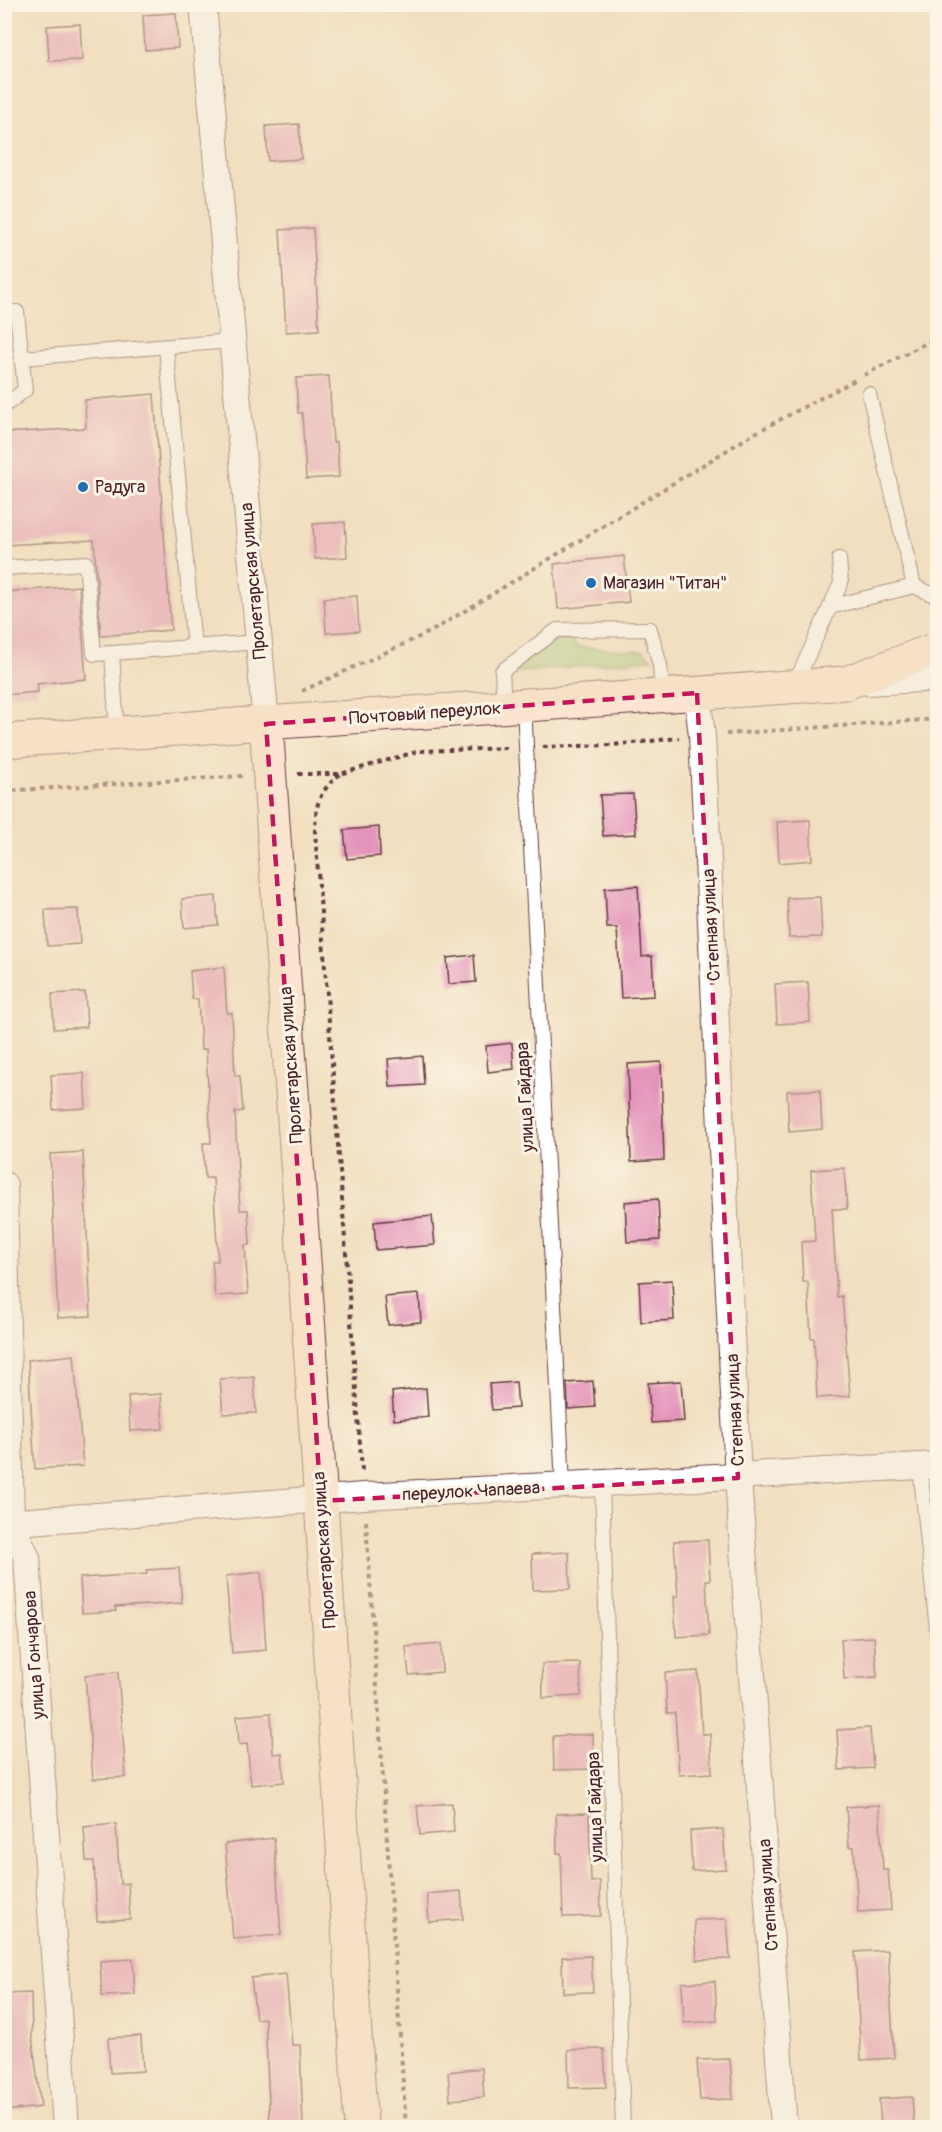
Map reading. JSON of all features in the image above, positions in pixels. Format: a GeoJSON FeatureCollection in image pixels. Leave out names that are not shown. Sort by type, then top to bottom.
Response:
{"type":"FeatureCollection","features":[{"type":"Feature","properties":{"kind":"main road","name":"Почтовый переулок"},"geometry":{"type":"LineString","coordinates":[[4,741],[117,734],[265,716],[514,707],[846,683],[938,648]]}},
{"type":"Feature","properties":{"kind":"main road","name":"Пролетарская улица"},"geometry":{"type":"LineString","coordinates":[[265,716],[271,774],[321,1501],[361,2127]]}},
{"type":"Feature","properties":{"kind":"street","name":"Пролетарская улица"},"geometry":{"type":"LineString","coordinates":[[203,4],[265,716]]}},
{"type":"Feature","properties":{"kind":"street"},"geometry":{"type":"LineString","coordinates":[[846,683],[938,678]]}},
{"type":"Feature","properties":{"kind":"street","name":"Степная улица"},"geometry":{"type":"LineString","coordinates":[[697,693],[702,736],[738,1478],[784,2127]]}},
{"type":"Feature","properties":{"kind":"street","name":"улица Гончарова"},"geometry":{"type":"LineString","coordinates":[[4,1185],[8,1523],[27,1558],[66,2127]]}},
{"type":"Feature","properties":{"kind":"street","name":"переулок Чапаева"},"geometry":{"type":"LineString","coordinates":[[8,1523],[364,1496],[738,1478],[929,1465]]}},
{"type":"Feature","properties":{"kind":"lane"},"geometry":{"type":"LineString","coordinates":[[4,313],[17,312],[25,390],[4,406]]}},
{"type":"Feature","properties":{"kind":"lane"},"geometry":{"type":"LineString","coordinates":[[22,358],[232,341]]}},
{"type":"Feature","properties":{"kind":"lane"},"geometry":{"type":"LineString","coordinates":[[166,346],[194,647]]}},
{"type":"Feature","properties":{"kind":"lane"},"geometry":{"type":"LineString","coordinates":[[868,394],[914,586]]}},
{"type":"Feature","properties":{"kind":"lane"},"geometry":{"type":"LineString","coordinates":[[793,687],[841,583],[839,559]]}},
{"type":"Feature","properties":{"kind":"lane"},"geometry":{"type":"LineString","coordinates":[[4,568],[86,563],[94,654],[259,642]]}},
{"type":"Feature","properties":{"kind":"lane"},"geometry":{"type":"LineString","coordinates":[[830,607],[914,586],[938,597]]}},
{"type":"Feature","properties":{"kind":"lane","name":"улица Гайдара"},"geometry":{"type":"LineString","coordinates":[[563,1486],[526,747],[502,671],[556,630],[650,629],[660,665],[662,696]]}},
{"type":"Feature","properties":{"kind":"lane"},"geometry":{"type":"LineString","coordinates":[[112,652],[117,734]]}},
{"type":"Feature","properties":{"kind":"lane"},"geometry":{"type":"LineString","coordinates":[[929,1465],[938,1640]]}},
{"type":"Feature","properties":{"kind":"lane","name":"улица Гайдара"},"geometry":{"type":"LineString","coordinates":[[602,1485],[623,2127]]}},
{"type":"Feature","properties":{"kind":"path"},"geometry":{"type":"LineString","coordinates":[[265,716],[432,631],[755,433],[938,337]]}},
{"type":"Feature","properties":{"kind":"path"},"geometry":{"type":"LineString","coordinates":[[4,791],[271,774],[340,774],[419,751],[614,745],[702,736],[938,719]]}},
{"type":"Feature","properties":{"kind":"path"},"geometry":{"type":"LineString","coordinates":[[340,774],[323,789],[316,806],[315,831],[364,1496],[406,2127]]}},
{"type":"Feature","properties":{"kind":"highlighted area"},"geometry":{"type":"Polygon","coordinates":[[[697,693],[738,1478],[321,1501],[266,724],[697,693]]]}},
{"type":"Feature","properties":{"kind":"green space"},"geometry":{"type":"Polygon","coordinates":[[[567,637],[578,647],[643,651],[652,659],[513,673],[544,648],[567,637]]]}},
{"type":"Feature","properties":{"kind":"building"},"geometry":{"type":"Polygon","coordinates":[[[176,13],[178,48],[145,50],[143,15],[176,13]]]}},
{"type":"Feature","properties":{"kind":"building"},"geometry":{"type":"Polygon","coordinates":[[[80,24],[82,60],[49,61],[47,26],[80,24]]]}},
{"type":"Feature","properties":{"kind":"building"},"geometry":{"type":"Polygon","coordinates":[[[299,124],[301,159],[268,161],[266,126],[299,124]]]}},
{"type":"Feature","properties":{"kind":"building"},"geometry":{"type":"Polygon","coordinates":[[[313,228],[319,330],[286,332],[280,230],[313,228]]]}},
{"type":"Feature","properties":{"kind":"building"},"geometry":{"type":"Polygon","coordinates":[[[329,376],[333,442],[337,442],[339,477],[306,479],[302,413],[298,413],[296,378],[329,376]]]}},
{"type":"Feature","properties":{"kind":"building","name":"Радуга"},"geometry":{"type":"Polygon","coordinates":[[[154,394],[171,630],[101,636],[94,540],[4,545],[4,433],[86,428],[85,400],[154,394]]]}},
{"type":"Feature","properties":{"kind":"building"},"geometry":{"type":"Polygon","coordinates":[[[345,522],[347,557],[315,559],[313,524],[345,522]]]}},
{"type":"Feature","properties":{"kind":"building","name":"Магазин \"Титан\""},"geometry":{"type":"Polygon","coordinates":[[[624,556],[629,602],[558,609],[554,564],[624,556]]]}},
{"type":"Feature","properties":{"kind":"building"},"geometry":{"type":"Polygon","coordinates":[[[79,586],[86,679],[37,684],[38,692],[4,695],[4,592],[79,586]]]}},
{"type":"Feature","properties":{"kind":"building"},"geometry":{"type":"Polygon","coordinates":[[[357,596],[359,631],[326,633],[324,598],[357,596]]]}},
{"type":"Feature","properties":{"kind":"building"},"geometry":{"type":"Polygon","coordinates":[[[633,794],[636,834],[603,836],[600,795],[633,794]]]}},
{"type":"Feature","properties":{"kind":"building"},"geometry":{"type":"Polygon","coordinates":[[[810,820],[812,860],[779,863],[777,822],[810,820]]]}},
{"type":"Feature","properties":{"kind":"building"},"geometry":{"type":"Polygon","coordinates":[[[379,827],[380,856],[347,859],[344,830],[379,827]]]}},
{"type":"Feature","properties":{"kind":"building"},"geometry":{"type":"Polygon","coordinates":[[[638,886],[642,957],[652,956],[654,996],[621,998],[617,928],[607,928],[605,888],[638,886]]]}},
{"type":"Feature","properties":{"kind":"building"},"geometry":{"type":"Polygon","coordinates":[[[216,896],[218,925],[184,928],[182,899],[216,896]]]}},
{"type":"Feature","properties":{"kind":"building"},"geometry":{"type":"Polygon","coordinates":[[[820,897],[822,937],[789,938],[787,898],[820,897]]]}},
{"type":"Feature","properties":{"kind":"building"},"geometry":{"type":"Polygon","coordinates":[[[78,909],[80,944],[47,946],[45,910],[78,909]]]}},
{"type":"Feature","properties":{"kind":"building"},"geometry":{"type":"Polygon","coordinates":[[[474,955],[476,982],[449,984],[447,958],[474,955]]]}},
{"type":"Feature","properties":{"kind":"building"},"geometry":{"type":"Polygon","coordinates":[[[224,967],[227,1013],[232,1013],[235,1076],[240,1076],[243,1111],[235,1112],[240,1210],[248,1210],[250,1245],[245,1245],[248,1294],[215,1296],[212,1261],[218,1261],[213,1178],[205,1178],[203,1143],[211,1143],[206,1049],[201,1050],[198,999],[192,999],[190,971],[224,967]]]}},
{"type":"Feature","properties":{"kind":"building"},"geometry":{"type":"Polygon","coordinates":[[[808,982],[810,1022],[777,1024],[775,984],[808,982]]]}},
{"type":"Feature","properties":{"kind":"building"},"geometry":{"type":"Polygon","coordinates":[[[85,992],[87,1027],[54,1029],[52,994],[85,992]]]}},
{"type":"Feature","properties":{"kind":"building"},"geometry":{"type":"Polygon","coordinates":[[[512,1043],[514,1069],[488,1072],[486,1046],[512,1043]]]}},
{"type":"Feature","properties":{"kind":"building"},"geometry":{"type":"Polygon","coordinates":[[[422,1056],[424,1085],[390,1087],[388,1059],[422,1056]]]}},
{"type":"Feature","properties":{"kind":"building"},"geometry":{"type":"Polygon","coordinates":[[[661,1062],[664,1160],[631,1162],[628,1064],[661,1062]]]}},
{"type":"Feature","properties":{"kind":"building"},"geometry":{"type":"Polygon","coordinates":[[[84,1073],[86,1108],[53,1110],[51,1075],[84,1073]]]}},
{"type":"Feature","properties":{"kind":"building"},"geometry":{"type":"Polygon","coordinates":[[[820,1090],[822,1129],[789,1132],[787,1091],[820,1090]]]}},
{"type":"Feature","properties":{"kind":"building"},"geometry":{"type":"Polygon","coordinates":[[[83,1152],[91,1316],[58,1318],[50,1154],[83,1152]]]}},
{"type":"Feature","properties":{"kind":"building"},"geometry":{"type":"Polygon","coordinates":[[[844,1168],[847,1209],[832,1209],[837,1297],[842,1296],[850,1396],[817,1398],[814,1338],[811,1338],[808,1282],[803,1282],[801,1242],[815,1241],[811,1170],[844,1168]]]}},
{"type":"Feature","properties":{"kind":"building"},"geometry":{"type":"Polygon","coordinates":[[[658,1199],[660,1240],[627,1242],[625,1202],[658,1199]]]}},
{"type":"Feature","properties":{"kind":"building"},"geometry":{"type":"Polygon","coordinates":[[[432,1216],[435,1245],[376,1250],[374,1222],[432,1216]]]}},
{"type":"Feature","properties":{"kind":"building"},"geometry":{"type":"Polygon","coordinates":[[[672,1280],[674,1320],[641,1322],[639,1282],[672,1280]]]}},
{"type":"Feature","properties":{"kind":"building"},"geometry":{"type":"Polygon","coordinates":[[[419,1294],[421,1322],[388,1325],[385,1297],[419,1294]]]}},
{"type":"Feature","properties":{"kind":"building"},"geometry":{"type":"Polygon","coordinates":[[[74,1355],[83,1466],[35,1469],[28,1360],[74,1355]]]}},
{"type":"Feature","properties":{"kind":"building"},"geometry":{"type":"Polygon","coordinates":[[[254,1377],[256,1413],[223,1414],[220,1379],[254,1377]]]}},
{"type":"Feature","properties":{"kind":"building"},"geometry":{"type":"Polygon","coordinates":[[[593,1381],[595,1407],[568,1409],[567,1383],[593,1381]]]}},
{"type":"Feature","properties":{"kind":"building"},"geometry":{"type":"Polygon","coordinates":[[[681,1381],[684,1421],[651,1423],[648,1383],[681,1381]]]}},
{"type":"Feature","properties":{"kind":"building"},"geometry":{"type":"Polygon","coordinates":[[[516,1382],[518,1408],[492,1410],[489,1384],[516,1382]]]}},
{"type":"Feature","properties":{"kind":"building"},"geometry":{"type":"Polygon","coordinates":[[[426,1388],[428,1417],[394,1420],[392,1392],[426,1388]]]}},
{"type":"Feature","properties":{"kind":"building"},"geometry":{"type":"Polygon","coordinates":[[[161,1394],[163,1429],[130,1431],[128,1396],[161,1394]]]}},
{"type":"Feature","properties":{"kind":"building"},"geometry":{"type":"Polygon","coordinates":[[[708,1540],[710,1580],[706,1580],[709,1635],[676,1637],[674,1596],[678,1596],[674,1541],[708,1540]]]}},
{"type":"Feature","properties":{"kind":"building"},"geometry":{"type":"Polygon","coordinates":[[[569,1552],[570,1589],[533,1590],[532,1554],[569,1552]]]}},
{"type":"Feature","properties":{"kind":"building"},"geometry":{"type":"Polygon","coordinates":[[[179,1568],[182,1603],[115,1607],[116,1611],[82,1613],[80,1578],[147,1574],[146,1570],[179,1568]]]}},
{"type":"Feature","properties":{"kind":"building"},"geometry":{"type":"Polygon","coordinates":[[[261,1572],[266,1650],[232,1653],[226,1576],[261,1572]]]}},
{"type":"Feature","properties":{"kind":"building"},"geometry":{"type":"Polygon","coordinates":[[[874,1637],[877,1677],[844,1679],[841,1639],[874,1637]]]}},
{"type":"Feature","properties":{"kind":"building"},"geometry":{"type":"Polygon","coordinates":[[[441,1644],[442,1672],[409,1675],[406,1647],[441,1644]]]}},
{"type":"Feature","properties":{"kind":"building"},"geometry":{"type":"Polygon","coordinates":[[[580,1663],[581,1696],[543,1698],[542,1664],[580,1663]]]}},
{"type":"Feature","properties":{"kind":"building"},"geometry":{"type":"Polygon","coordinates":[[[698,1671],[702,1734],[710,1734],[712,1773],[679,1775],[675,1713],[667,1713],[665,1673],[698,1671]]]}},
{"type":"Feature","properties":{"kind":"building"},"geometry":{"type":"Polygon","coordinates":[[[118,1672],[126,1777],[93,1779],[85,1675],[118,1672]]]}},
{"type":"Feature","properties":{"kind":"building"},"geometry":{"type":"Polygon","coordinates":[[[271,1713],[273,1754],[282,1753],[284,1782],[251,1785],[247,1744],[239,1745],[237,1716],[271,1713]]]}},
{"type":"Feature","properties":{"kind":"building"},"geometry":{"type":"Polygon","coordinates":[[[870,1728],[873,1768],[839,1770],[837,1730],[870,1728]]]}},
{"type":"Feature","properties":{"kind":"building"},"geometry":{"type":"Polygon","coordinates":[[[593,1734],[594,1769],[554,1770],[553,1736],[593,1734]]]}},
{"type":"Feature","properties":{"kind":"building"},"geometry":{"type":"Polygon","coordinates":[[[452,1803],[454,1832],[420,1835],[417,1806],[452,1803]]]}},
{"type":"Feature","properties":{"kind":"building"},"geometry":{"type":"Polygon","coordinates":[[[879,1805],[883,1870],[888,1870],[891,1910],[858,1912],[854,1847],[849,1847],[846,1807],[879,1805]]]}},
{"type":"Feature","properties":{"kind":"building"},"geometry":{"type":"Polygon","coordinates":[[[589,1813],[591,1882],[600,1881],[601,1916],[563,1917],[561,1853],[557,1853],[556,1814],[589,1813]]]}},
{"type":"Feature","properties":{"kind":"building"},"geometry":{"type":"Polygon","coordinates":[[[116,1824],[120,1884],[128,1883],[130,1919],[97,1921],[94,1861],[86,1861],[84,1827],[116,1824]]]}},
{"type":"Feature","properties":{"kind":"building"},"geometry":{"type":"Polygon","coordinates":[[[723,1829],[726,1869],[692,1871],[690,1831],[723,1829]]]}},
{"type":"Feature","properties":{"kind":"building"},"geometry":{"type":"Polygon","coordinates":[[[274,1838],[281,1935],[233,1939],[225,1844],[274,1838]]]}},
{"type":"Feature","properties":{"kind":"building"},"geometry":{"type":"Polygon","coordinates":[[[461,1891],[463,1919],[429,1922],[427,1894],[461,1891]]]}},
{"type":"Feature","properties":{"kind":"building"},"geometry":{"type":"Polygon","coordinates":[[[727,1919],[730,1959],[697,1960],[694,1920],[727,1919]]]}},
{"type":"Feature","properties":{"kind":"building"},"geometry":{"type":"Polygon","coordinates":[[[888,1950],[894,2058],[861,2060],[855,1952],[888,1950]]]}},
{"type":"Feature","properties":{"kind":"building"},"geometry":{"type":"Polygon","coordinates":[[[591,1956],[593,1992],[563,1993],[562,1957],[591,1956]]]}},
{"type":"Feature","properties":{"kind":"building"},"geometry":{"type":"Polygon","coordinates":[[[133,1959],[135,1995],[102,1996],[100,1961],[133,1959]]]}},
{"type":"Feature","properties":{"kind":"building"},"geometry":{"type":"Polygon","coordinates":[[[286,1974],[292,2045],[300,2045],[303,2127],[270,2127],[265,2018],[256,2019],[251,1978],[286,1974]]]}},
{"type":"Feature","properties":{"kind":"building"},"geometry":{"type":"Polygon","coordinates":[[[715,1981],[717,2021],[684,2023],[682,1983],[715,1981]]]}},
{"type":"Feature","properties":{"kind":"building"},"geometry":{"type":"Polygon","coordinates":[[[31,1993],[32,2036],[41,2107],[4,2111],[4,1994],[31,1993]]]}},
{"type":"Feature","properties":{"kind":"building"},"geometry":{"type":"Polygon","coordinates":[[[141,2036],[143,2071],[110,2073],[108,2038],[141,2036]]]}},
{"type":"Feature","properties":{"kind":"building"},"geometry":{"type":"Polygon","coordinates":[[[604,2049],[606,2087],[569,2088],[568,2050],[604,2049]]]}},
{"type":"Feature","properties":{"kind":"building"},"geometry":{"type":"Polygon","coordinates":[[[730,2059],[733,2099],[700,2100],[697,2060],[730,2059]]]}},
{"type":"Feature","properties":{"kind":"building"},"geometry":{"type":"Polygon","coordinates":[[[482,2068],[484,2097],[450,2100],[448,2072],[482,2068]]]}},
{"type":"Feature","properties":{"kind":"building"},"geometry":{"type":"Polygon","coordinates":[[[912,2097],[914,2127],[881,2127],[879,2099],[912,2097]]]}},
{"type":"Feature","properties":{"kind":"place","name":"Радуга"},"geometry":{"type":"Point","coordinates":[83,487]}},
{"type":"Feature","properties":{"kind":"place","name":"Магазин \"Титан\""},"geometry":{"type":"Point","coordinates":[591,583]}}]}
